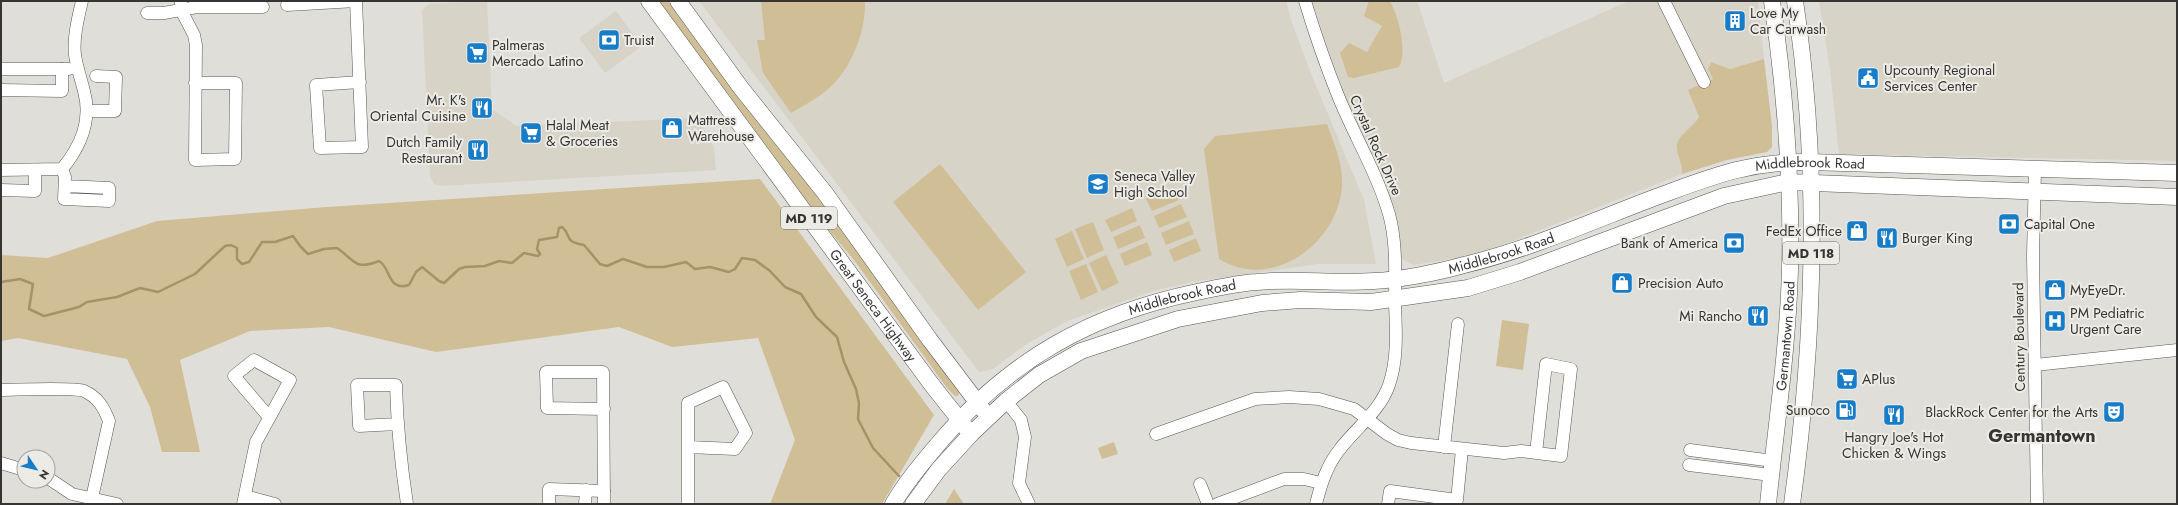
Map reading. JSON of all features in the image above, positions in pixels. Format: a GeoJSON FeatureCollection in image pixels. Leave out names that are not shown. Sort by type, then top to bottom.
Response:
{"type":"FeatureCollection","features":[{"type":"Feature","properties":{"kind":"main road","name":"Great Seneca Highway"},"geometry":{"type":"LineString","coordinates":[[649,1],[959,420],[972,433]]}},
{"type":"Feature","properties":{"kind":"main road","name":"Great Seneca Highway"},"geometry":{"type":"LineString","coordinates":[[678,1],[741,88],[824,193],[976,402],[989,417]]}},
{"type":"Feature","properties":{"kind":"main road","name":"Germantown Road"},"geometry":{"type":"LineString","coordinates":[[1768,504],[1783,379],[1790,269],[1788,162],[1784,91],[1772,1]]}},
{"type":"Feature","properties":{"kind":"main road","name":"Germantown Road"},"geometry":{"type":"LineString","coordinates":[[1792,504],[1800,449],[1808,338],[1811,265],[1808,121],[1795,1]]}},
{"type":"Feature","properties":{"kind":"main road","name":"Middlebrook Road"},"geometry":{"type":"LineString","coordinates":[[892,504],[924,460],[959,420],[976,402],[1018,367],[1060,340],[1120,313],[1172,297],[1257,282],[1375,281],[1463,266],[1513,251],[1717,174],[1754,165],[1809,162],[2177,173]]}},
{"type":"Feature","properties":{"kind":"main road","name":"Middlebrook Road"},"geometry":{"type":"LineString","coordinates":[[913,504],[938,469],[972,433],[1006,401],[1039,375],[1081,351],[1178,319],[1262,302],[1300,300],[1371,302],[1468,288],[1520,272],[1724,196],[1788,182],[2177,197]]}},
{"type":"Feature","properties":{"kind":"main road"},"geometry":{"type":"LineString","coordinates":[[1639,228],[1639,220],[1643,216],[1671,201],[1692,184]]}},
{"type":"Feature","properties":{"kind":"street"},"geometry":{"type":"LineString","coordinates":[[62,169],[79,145],[86,128],[88,111],[78,70],[75,48],[82,1]]}},
{"type":"Feature","properties":{"kind":"street"},"geometry":{"type":"LineString","coordinates":[[287,5],[356,1],[360,82],[362,147],[320,148],[316,85],[360,82]]}},
{"type":"Feature","properties":{"kind":"street","name":"Crystal Rock Drive"},"geometry":{"type":"LineString","coordinates":[[1305,1],[1317,41],[1339,99],[1370,162],[1389,215],[1395,255],[1396,333],[1394,361],[1389,386],[1368,419],[1340,449],[1321,483],[1316,504]]}},
{"type":"Feature","properties":{"kind":"street"},"geometry":{"type":"LineString","coordinates":[[1664,1],[1704,82]]}},
{"type":"Feature","properties":{"kind":"street"},"geometry":{"type":"LineString","coordinates":[[147,13],[164,13],[181,5],[197,8],[263,7]]}},
{"type":"Feature","properties":{"kind":"street"},"geometry":{"type":"LineString","coordinates":[[181,5],[194,35],[196,45],[195,83],[195,160],[235,159],[236,83],[195,83]]}},
{"type":"Feature","properties":{"kind":"street"},"geometry":{"type":"LineString","coordinates":[[1,69],[78,70]]}},
{"type":"Feature","properties":{"kind":"street"},"geometry":{"type":"LineString","coordinates":[[1,90],[62,91],[62,69]]}},
{"type":"Feature","properties":{"kind":"street"},"geometry":{"type":"LineString","coordinates":[[88,111],[115,111],[116,77],[96,76]]}},
{"type":"Feature","properties":{"kind":"street"},"geometry":{"type":"LineString","coordinates":[[1,170],[62,169]]}},
{"type":"Feature","properties":{"kind":"street"},"geometry":{"type":"LineString","coordinates":[[62,169],[65,177],[65,186]]}},
{"type":"Feature","properties":{"kind":"street","name":"Century Boulevard"},"geometry":{"type":"LineString","coordinates":[[2035,169],[2033,256],[2037,504]]}},
{"type":"Feature","properties":{"kind":"street"},"geometry":{"type":"LineString","coordinates":[[1,190],[35,191],[35,170]]}},
{"type":"Feature","properties":{"kind":"street"},"geometry":{"type":"LineString","coordinates":[[1444,447],[1458,324]]}},
{"type":"Feature","properties":{"kind":"street"},"geometry":{"type":"LineString","coordinates":[[2035,365],[2177,350]]}},
{"type":"Feature","properties":{"kind":"street"},"geometry":{"type":"LineString","coordinates":[[268,418],[234,376],[254,360],[290,380],[256,442],[244,500],[275,504]]}},
{"type":"Feature","properties":{"kind":"street"},"geometry":{"type":"LineString","coordinates":[[1156,434],[1255,399],[1289,397],[1319,399],[1354,409],[1387,434],[1398,440],[1444,447],[1504,453],[1521,451],[1536,453],[1561,456],[1570,369],[1546,364],[1536,453]]}},
{"type":"Feature","properties":{"kind":"street"},"geometry":{"type":"LineString","coordinates":[[604,409],[547,408],[546,372],[603,372],[604,409],[604,504]]}},
{"type":"Feature","properties":{"kind":"street"},"geometry":{"type":"LineString","coordinates":[[397,424],[359,426],[357,385],[396,385],[397,424],[407,504]]}},
{"type":"Feature","properties":{"kind":"street"},"geometry":{"type":"LineString","coordinates":[[688,447],[735,449],[746,433],[723,387],[688,404],[688,447],[688,504]]}},
{"type":"Feature","properties":{"kind":"street"},"geometry":{"type":"LineString","coordinates":[[1,390],[83,390],[96,398],[105,410],[109,421],[92,498]]}},
{"type":"Feature","properties":{"kind":"street"},"geometry":{"type":"LineString","coordinates":[[1006,401],[1020,420],[1025,437],[1019,482],[1029,504]]}},
{"type":"Feature","properties":{"kind":"street"},"geometry":{"type":"LineString","coordinates":[[1388,504],[1390,491],[1457,500],[1462,448]]}},
{"type":"Feature","properties":{"kind":"street"},"geometry":{"type":"LineString","coordinates":[[1690,450],[1772,468]]}},
{"type":"Feature","properties":{"kind":"street"},"geometry":{"type":"LineString","coordinates":[[1,462],[16,467]]}},
{"type":"Feature","properties":{"kind":"street"},"geometry":{"type":"LineString","coordinates":[[1689,465],[1772,468]]}},
{"type":"Feature","properties":{"kind":"street"},"geometry":{"type":"LineString","coordinates":[[1217,504],[1284,479],[1304,479],[1321,483]]}},
{"type":"Feature","properties":{"kind":"street"},"geometry":{"type":"LineString","coordinates":[[56,483],[72,494],[117,504]]}},
{"type":"Feature","properties":{"kind":"street"},"geometry":{"type":"LineString","coordinates":[[1200,484],[1208,504]]}},
{"type":"Feature","properties":{"kind":"street"},"geometry":{"type":"LineString","coordinates":[[548,504],[549,489],[604,491]]}},
{"type":"Feature","properties":{"kind":"street"},"geometry":{"type":"LineString","coordinates":[[585,504],[586,490]]}},
{"type":"Feature","properties":{"kind":"shaded area"},"geometry":{"type":"Polygon","coordinates":[[[487,1],[492,109],[517,126],[698,118],[714,147],[716,170],[440,186],[434,184],[430,176],[422,10],[429,4],[487,1]]]}},
{"type":"Feature","properties":{"kind":"shaded area"},"geometry":{"type":"Polygon","coordinates":[[[659,1],[668,1],[716,67],[753,109],[956,387],[959,393],[958,396],[955,396],[947,388],[854,260],[804,201],[659,1]]]}},
{"type":"Feature","properties":{"kind":"shaded area","name":"Seneca Valley High School"},"geometry":{"type":"Polygon","coordinates":[[[699,1],[1286,1],[1291,20],[1310,71],[1364,200],[1376,264],[1318,264],[1192,282],[1153,291],[1065,322],[1025,345],[993,369],[979,372],[699,1]]]}},
{"type":"Feature","properties":{"kind":"shaded area"},"geometry":{"type":"Polygon","coordinates":[[[761,1],[865,1],[865,13],[860,38],[850,61],[843,72],[836,82],[827,90],[791,113],[763,73],[757,40],[765,40],[761,1]]]}},
{"type":"Feature","properties":{"kind":"shaded area"},"geometry":{"type":"Polygon","coordinates":[[[1305,1],[1417,1],[1444,83],[1629,1],[1758,1],[1764,59],[1730,69],[1717,65],[1713,79],[1704,82],[1699,117],[1693,126],[1684,133],[1677,149],[1683,165],[1682,174],[1490,250],[1465,257],[1413,265],[1395,255],[1394,241],[1305,1]]]}},
{"type":"Feature","properties":{"kind":"shaded area"},"geometry":{"type":"Polygon","coordinates":[[[1369,1],[1390,1],[1399,24],[1403,52],[1402,60],[1399,67],[1354,78],[1348,77],[1340,53],[1349,43],[1367,52],[1382,26],[1364,16],[1369,1]]]}},
{"type":"Feature","properties":{"kind":"shaded area"},"geometry":{"type":"Polygon","coordinates":[[[1819,1],[2177,1],[2177,161],[1839,154],[1830,70],[1819,1]]]}},
{"type":"Feature","properties":{"kind":"shaded area"},"geometry":{"type":"Polygon","coordinates":[[[616,11],[642,46],[605,73],[579,38],[616,11]]]}},
{"type":"Feature","properties":{"kind":"shaded area"},"geometry":{"type":"Polygon","coordinates":[[[1764,59],[1772,126],[1772,147],[1767,152],[1727,160],[1682,174],[1677,144],[1681,136],[1699,117],[1688,90],[1713,79],[1708,69],[1711,62],[1730,69],[1764,59]]]}},
{"type":"Feature","properties":{"kind":"shaded area"},"geometry":{"type":"Polygon","coordinates":[[[1327,124],[1340,161],[1342,185],[1338,206],[1329,226],[1316,243],[1299,256],[1280,265],[1260,270],[1239,268],[1219,259],[1204,149],[1215,136],[1327,124]]]}},
{"type":"Feature","properties":{"kind":"shaded area"},"geometry":{"type":"Polygon","coordinates":[[[940,164],[1026,272],[978,310],[893,202],[940,164]]]}},
{"type":"Feature","properties":{"kind":"shaded area"},"geometry":{"type":"Polygon","coordinates":[[[760,179],[934,415],[882,504],[770,504],[795,440],[758,338],[672,347],[619,327],[436,352],[329,327],[250,331],[180,360],[200,452],[162,452],[150,407],[127,359],[18,338],[1,341],[1,255],[48,258],[157,221],[327,207],[760,179]]]}},
{"type":"Feature","properties":{"kind":"shaded area"},"geometry":{"type":"Polygon","coordinates":[[[1174,187],[1179,200],[1152,211],[1146,199],[1174,187]]]}},
{"type":"Feature","properties":{"kind":"shaded area"},"geometry":{"type":"Polygon","coordinates":[[[1181,204],[1187,217],[1159,228],[1154,216],[1181,204]]]}},
{"type":"Feature","properties":{"kind":"shaded area"},"geometry":{"type":"Polygon","coordinates":[[[1132,208],[1137,221],[1111,232],[1105,220],[1132,208]]]}},
{"type":"Feature","properties":{"kind":"shaded area"},"geometry":{"type":"Polygon","coordinates":[[[1189,221],[1194,234],[1166,245],[1161,233],[1189,221]]]}},
{"type":"Feature","properties":{"kind":"shaded area"},"geometry":{"type":"Polygon","coordinates":[[[1093,222],[1104,250],[1087,258],[1075,229],[1093,222]]]}},
{"type":"Feature","properties":{"kind":"shaded area"},"geometry":{"type":"Polygon","coordinates":[[[1140,225],[1145,238],[1118,249],[1113,237],[1140,225]]]}},
{"type":"Feature","properties":{"kind":"shaded area"},"geometry":{"type":"Polygon","coordinates":[[[1072,231],[1084,259],[1067,267],[1055,239],[1072,231]]]}},
{"type":"Feature","properties":{"kind":"shaded area"},"geometry":{"type":"Polygon","coordinates":[[[1196,238],[1201,251],[1174,262],[1169,250],[1196,238]]]}},
{"type":"Feature","properties":{"kind":"shaded area"},"geometry":{"type":"Polygon","coordinates":[[[1147,242],[1152,255],[1125,266],[1120,254],[1147,242]]]}},
{"type":"Feature","properties":{"kind":"shaded area"},"geometry":{"type":"Polygon","coordinates":[[[1106,255],[1119,283],[1102,291],[1089,263],[1106,255]]]}},
{"type":"Feature","properties":{"kind":"shaded area"},"geometry":{"type":"Polygon","coordinates":[[[1086,264],[1098,292],[1081,300],[1069,271],[1086,264]]]}},
{"type":"Feature","properties":{"kind":"shaded area"},"geometry":{"type":"Polygon","coordinates":[[[1502,320],[1529,324],[1523,370],[1496,366],[1502,320]]]}},
{"type":"Feature","properties":{"kind":"shaded area"},"geometry":{"type":"Polygon","coordinates":[[[1114,442],[1118,454],[1102,459],[1098,448],[1114,442]]]}},
{"type":"Feature","properties":{"kind":"shaded area"},"geometry":{"type":"Polygon","coordinates":[[[954,489],[964,504],[945,504],[954,489]]]}},
{"type":"Feature","properties":{"kind":"waterway"},"geometry":{"type":"LineString","coordinates":[[1,282],[20,279],[33,284],[29,309],[44,316],[79,307],[87,302],[117,297],[140,288],[158,292],[195,274],[225,246],[231,245],[237,248],[237,259],[242,264],[249,262],[262,242],[275,242],[293,236],[308,254],[324,249],[337,248],[355,263],[364,265],[379,261],[383,264],[390,278],[397,285],[409,285],[416,272],[422,267],[439,281],[444,283],[459,269],[465,267],[485,266],[499,261],[512,263],[524,253],[538,256],[540,254],[537,249],[539,240],[557,237],[559,228],[562,227],[570,240],[584,245],[600,264],[607,266],[623,259],[647,267],[664,267],[686,262],[695,269],[710,267],[729,272],[735,269],[742,258],[755,260],[770,271],[785,287],[801,294],[816,317],[837,337],[844,362],[856,389],[859,403],[858,419],[873,448],[899,476]]}},
{"type":"Feature","properties":{"kind":"place","name":"Love My Car Carwash"},"geometry":{"type":"Point","coordinates":[1735,21]}},
{"type":"Feature","properties":{"kind":"place","name":"Truist"},"geometry":{"type":"Point","coordinates":[609,40]}},
{"type":"Feature","properties":{"kind":"place","name":"Palmeras Mercado Latino"},"geometry":{"type":"Point","coordinates":[477,53]}},
{"type":"Feature","properties":{"kind":"place","name":"Upcounty Regional Services Center"},"geometry":{"type":"Point","coordinates":[1868,78]}},
{"type":"Feature","properties":{"kind":"place","name":"Mr. K's Oriental Cuisine"},"geometry":{"type":"Point","coordinates":[482,108]}},
{"type":"Feature","properties":{"kind":"place","name":"Mattress Warehouse"},"geometry":{"type":"Point","coordinates":[672,128]}},
{"type":"Feature","properties":{"kind":"place","name":"Halal Meat & Groceries"},"geometry":{"type":"Point","coordinates":[531,133]}},
{"type":"Feature","properties":{"kind":"place","name":"Dutch Family Restaurant"},"geometry":{"type":"Point","coordinates":[478,150]}},
{"type":"Feature","properties":{"kind":"place","name":"Seneca Valley High School"},"geometry":{"type":"Point","coordinates":[1098,184]}},
{"type":"Feature","properties":{"kind":"place","name":"Capital One"},"geometry":{"type":"Point","coordinates":[2009,224]}},
{"type":"Feature","properties":{"kind":"place","name":"FedEx Office"},"geometry":{"type":"Point","coordinates":[1857,231]}},
{"type":"Feature","properties":{"kind":"place","name":"Burger King"},"geometry":{"type":"Point","coordinates":[1887,238]}},
{"type":"Feature","properties":{"kind":"place","name":"Bank of America"},"geometry":{"type":"Point","coordinates":[1734,243]}},
{"type":"Feature","properties":{"kind":"place","name":"Precision Auto"},"geometry":{"type":"Point","coordinates":[1622,283]}},
{"type":"Feature","properties":{"kind":"place","name":"MyEyeDr."},"geometry":{"type":"Point","coordinates":[2055,290]}},
{"type":"Feature","properties":{"kind":"place","name":"Mi Rancho"},"geometry":{"type":"Point","coordinates":[1758,316]}},
{"type":"Feature","properties":{"kind":"place","name":"PM Pediatric Urgent Care"},"geometry":{"type":"Point","coordinates":[2055,321]}},
{"type":"Feature","properties":{"kind":"place","name":"APlus"},"geometry":{"type":"Point","coordinates":[1847,379]}},
{"type":"Feature","properties":{"kind":"place","name":"Sunoco"},"geometry":{"type":"Point","coordinates":[1846,410]}},
{"type":"Feature","properties":{"kind":"place","name":"BlackRock Center for the Arts"},"geometry":{"type":"Point","coordinates":[2114,412]}},
{"type":"Feature","properties":{"kind":"place","name":"Hangry Joe's Hot Chicken & Wings"},"geometry":{"type":"Point","coordinates":[1894,415]}},
{"type":"Feature","properties":{"kind":"district","name":"Germantown"},"geometry":{"type":"Point","coordinates":[2042,436]}}]}
